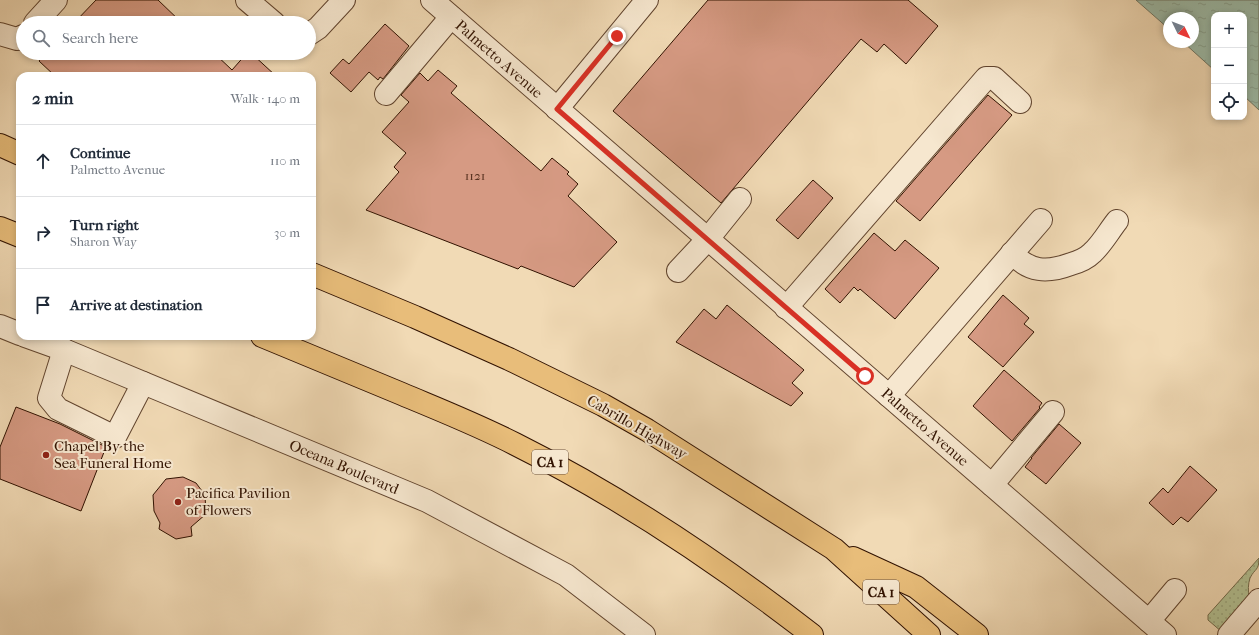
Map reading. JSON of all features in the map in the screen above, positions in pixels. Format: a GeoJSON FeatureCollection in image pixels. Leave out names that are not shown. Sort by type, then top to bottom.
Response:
{"type":"FeatureCollection","features":[{"type":"Feature","properties":{"kind":"highway"},"geometry":{"type":"LineString","coordinates":[[0,145],[16,152]]}},
{"type":"Feature","properties":{"kind":"highway"},"geometry":{"type":"LineString","coordinates":[[0,228],[16,234]]}},
{"type":"Feature","properties":{"kind":"highway","name":"Cabrillo Highway"},"geometry":{"type":"LineString","coordinates":[[316,276],[463,338],[550,378],[603,405],[654,434],[834,549],[928,635]]}},
{"type":"Feature","properties":{"kind":"highway","name":"CA 1"},"geometry":{"type":"LineString","coordinates":[[272,340],[467,422],[514,443],[559,466],[629,506],[691,546],[733,575],[812,635]]}},
{"type":"Feature","properties":{"kind":"highway"},"geometry":{"type":"LineString","coordinates":[[834,549],[916,587],[976,635]]}},
{"type":"Feature","properties":{"kind":"street"},"geometry":{"type":"LineString","coordinates":[[41,16],[56,0]]}},
{"type":"Feature","properties":{"kind":"street"},"geometry":{"type":"LineString","coordinates":[[247,0],[266,16]]}},
{"type":"Feature","properties":{"kind":"street"},"geometry":{"type":"LineString","coordinates":[[316,28],[344,0]]}},
{"type":"Feature","properties":{"kind":"street","name":"Palmetto Avenue"},"geometry":{"type":"LineString","coordinates":[[432,0],[707,240],[1165,635]]}},
{"type":"Feature","properties":{"kind":"street"},"geometry":{"type":"LineString","coordinates":[[557,109],[647,0]]}},
{"type":"Feature","properties":{"kind":"street"},"geometry":{"type":"LineString","coordinates":[[386,94],[451,17]]}},
{"type":"Feature","properties":{"kind":"street"},"geometry":{"type":"LineString","coordinates":[[0,34],[16,39]]}},
{"type":"Feature","properties":{"kind":"street"},"geometry":{"type":"LineString","coordinates":[[786,308],[986,78],[994,78],[1020,102]]}},
{"type":"Feature","properties":{"kind":"street"},"geometry":{"type":"LineString","coordinates":[[678,271],[707,240],[740,200]]}},
{"type":"Feature","properties":{"kind":"street"},"geometry":{"type":"LineString","coordinates":[[889,396],[1041,220]]}},
{"type":"Feature","properties":{"kind":"street"},"geometry":{"type":"LineString","coordinates":[[1012,253],[1020,262],[1039,270],[1059,268],[1078,262],[1092,253],[1117,221]]}},
{"type":"Feature","properties":{"kind":"street","name":"Oceana Boulevard"},"geometry":{"type":"LineString","coordinates":[[36,340],[64,350],[427,501],[566,575],[644,635]]}},
{"type":"Feature","properties":{"kind":"street"},"geometry":{"type":"LineString","coordinates":[[64,350],[50,398],[58,409],[115,437],[144,383]]}},
{"type":"Feature","properties":{"kind":"street"},"geometry":{"type":"LineString","coordinates":[[992,485],[1053,412]]}},
{"type":"Feature","properties":{"kind":"street"},"geometry":{"type":"LineString","coordinates":[[1149,621],[1175,590]]}},
{"type":"Feature","properties":{"kind":"street"},"geometry":{"type":"LineString","coordinates":[[1229,635],[1259,600]]}},
{"type":"Feature","properties":{"kind":"shaded area"},"geometry":{"type":"Polygon","coordinates":[[[1259,558],[1257,567],[1249,580],[1249,597],[1222,632],[1208,620],[1208,615],[1259,558]]]}},
{"type":"Feature","properties":{"kind":"water"},"geometry":{"type":"Polygon","coordinates":[[[1136,0],[1259,0],[1259,110],[1247,99],[1247,12],[1211,12],[1211,67],[1190,48],[1199,48],[1199,12],[1163,12],[1163,24],[1136,0]]]}},
{"type":"Feature","properties":{"kind":"building"},"geometry":{"type":"Polygon","coordinates":[[[96,0],[158,0],[175,16],[81,16],[96,0]]]}},
{"type":"Feature","properties":{"kind":"building"},"geometry":{"type":"Polygon","coordinates":[[[708,0],[908,0],[938,26],[906,64],[884,44],[877,52],[861,39],[721,203],[613,111],[708,0]]]}},
{"type":"Feature","properties":{"kind":"building"},"geometry":{"type":"Polygon","coordinates":[[[385,24],[409,46],[383,79],[380,77],[378,80],[369,72],[351,92],[330,73],[343,59],[349,64],[385,24]]]}},
{"type":"Feature","properties":{"kind":"building"},"geometry":{"type":"Polygon","coordinates":[[[221,60],[232,70],[241,60],[259,60],[272,72],[51,72],[39,61],[221,60]]]}},
{"type":"Feature","properties":{"kind":"building"},"geometry":{"type":"Polygon","coordinates":[[[438,70],[457,86],[451,93],[541,171],[552,158],[569,172],[567,174],[578,184],[568,196],[617,242],[574,287],[521,266],[518,269],[366,210],[399,172],[394,167],[406,153],[382,132],[409,102],[401,95],[420,73],[428,81],[438,70]]]}},
{"type":"Feature","properties":{"kind":"building"},"geometry":{"type":"Polygon","coordinates":[[[988,95],[1012,115],[920,221],[896,201],[988,95]]]}},
{"type":"Feature","properties":{"kind":"building"},"geometry":{"type":"Polygon","coordinates":[[[813,180],[833,198],[798,239],[776,220],[813,180]]]}},
{"type":"Feature","properties":{"kind":"building"},"geometry":{"type":"Polygon","coordinates":[[[874,233],[895,251],[905,240],[939,268],[895,319],[860,289],[858,291],[854,287],[840,303],[825,289],[874,233]]]}},
{"type":"Feature","properties":{"kind":"building"},"geometry":{"type":"Polygon","coordinates":[[[1003,295],[1029,318],[1024,324],[1034,332],[1003,367],[968,337],[1003,295]]]}},
{"type":"Feature","properties":{"kind":"building"},"geometry":{"type":"Polygon","coordinates":[[[727,305],[804,370],[792,383],[803,393],[791,406],[676,342],[704,309],[716,319],[727,305]]]}},
{"type":"Feature","properties":{"kind":"building"},"geometry":{"type":"Polygon","coordinates":[[[1004,370],[1042,403],[1039,407],[1040,408],[1012,441],[973,406],[1004,370]]]}},
{"type":"Feature","properties":{"kind":"building"},"geometry":{"type":"Polygon","coordinates":[[[16,407],[60,424],[106,447],[81,511],[0,479],[0,447],[16,407]]]}},
{"type":"Feature","properties":{"kind":"building"},"geometry":{"type":"Polygon","coordinates":[[[1059,424],[1081,443],[1046,484],[1025,467],[1059,424]]]}},
{"type":"Feature","properties":{"kind":"building"},"geometry":{"type":"Polygon","coordinates":[[[1190,466],[1217,490],[1188,522],[1181,517],[1173,525],[1149,503],[1163,488],[1168,493],[1190,466]]]}},
{"type":"Feature","properties":{"kind":"building"},"geometry":{"type":"Polygon","coordinates":[[[183,477],[196,483],[205,495],[206,514],[191,527],[192,536],[176,539],[159,529],[160,523],[154,511],[153,495],[166,479],[183,477]]]}},
{"type":"Feature","properties":{"kind":"place","name":"Chapel By the Sea Funeral Home"},"geometry":{"type":"Point","coordinates":[46,455]}},
{"type":"Feature","properties":{"kind":"place","name":"Pacifica Pavilion of Flowers"},"geometry":{"type":"Point","coordinates":[178,502]}},
{"type":"Feature","properties":{"kind":"route"},"geometry":{"type":"LineString","coordinates":[[617,36],[557,109],[865,376]]}}]}
